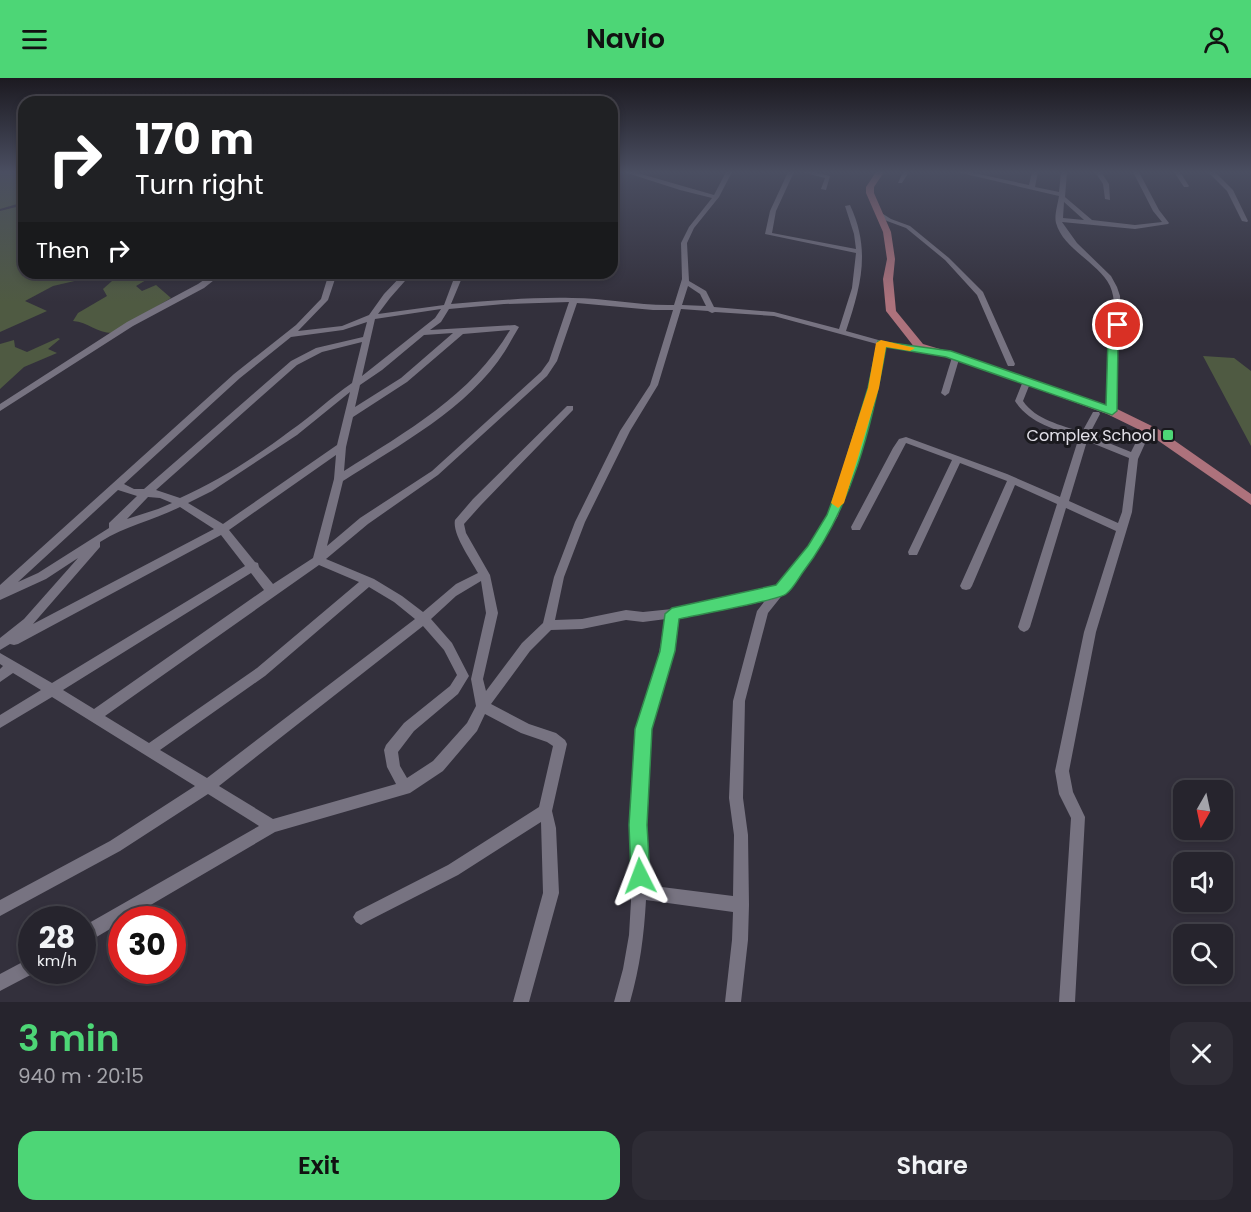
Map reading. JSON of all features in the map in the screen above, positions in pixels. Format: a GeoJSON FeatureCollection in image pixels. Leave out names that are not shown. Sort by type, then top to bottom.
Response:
{"type":"FeatureCollection","features":[{"type":"Feature","properties":{"kind":"main road"},"geometry":{"type":"LineString","coordinates":[[879,215],[887,232],[891,259],[888,279],[891,311],[919,346],[930,351],[956,356],[1112,411],[1147,428],[1251,500]]}},
{"type":"Feature","properties":{"kind":"street"},"geometry":{"type":"LineString","coordinates":[[96,928],[272,826],[405,788],[438,766],[472,728],[482,706],[526,647],[548,625],[559,577],[580,522],[625,431],[654,385],[685,281],[684,243],[691,228],[701,215]]}},
{"type":"Feature","properties":{"kind":"street"},"geometry":{"type":"LineString","coordinates":[[772,215],[768,234],[859,252]]}},
{"type":"Feature","properties":{"kind":"street"},"geometry":{"type":"LineString","coordinates":[[842,332],[857,285],[859,241],[851,215]]}},
{"type":"Feature","properties":{"kind":"street"},"geometry":{"type":"LineString","coordinates":[[881,215],[908,227],[947,259],[980,294],[1008,351],[1011,364]]}},
{"type":"Feature","properties":{"kind":"street"},"geometry":{"type":"LineString","coordinates":[[1059,215],[1059,220],[1078,249],[1110,279],[1115,294],[1118,325],[1113,339],[1112,411]]}},
{"type":"Feature","properties":{"kind":"street"},"geometry":{"type":"LineString","coordinates":[[1082,215],[1090,222]]}},
{"type":"Feature","properties":{"kind":"street"},"geometry":{"type":"LineString","coordinates":[[1059,220],[1135,227],[1166,222],[1160,215]]}},
{"type":"Feature","properties":{"kind":"street"},"geometry":{"type":"LineString","coordinates":[[1242,215],[1245,221]]}},
{"type":"Feature","properties":{"kind":"street"},"geometry":{"type":"LineString","coordinates":[[0,408],[157,307],[191,292],[210,279]]}},
{"type":"Feature","properties":{"kind":"street"},"geometry":{"type":"LineString","coordinates":[[0,593],[237,376],[289,334],[324,300],[331,279]]}},
{"type":"Feature","properties":{"kind":"street"},"geometry":{"type":"LineString","coordinates":[[318,560],[339,479],[341,447],[372,317],[403,279]]}},
{"type":"Feature","properties":{"kind":"street"},"geometry":{"type":"LineString","coordinates":[[0,593],[42,576],[105,534],[130,521],[179,503],[247,466],[308,423],[333,400],[424,333],[438,320],[446,308],[458,279]]}},
{"type":"Feature","properties":{"kind":"street"},"geometry":{"type":"LineString","coordinates":[[685,281],[708,299],[712,312]]}},
{"type":"Feature","properties":{"kind":"street"},"geometry":{"type":"LineString","coordinates":[[289,334],[343,328],[372,317],[446,308],[504,302],[574,300],[676,310],[685,308],[712,312],[774,315],[881,343],[930,351]]}},
{"type":"Feature","properties":{"kind":"street"},"geometry":{"type":"LineString","coordinates":[[94,716],[318,560],[364,521],[435,473],[544,374],[553,361],[574,300]]}},
{"type":"Feature","properties":{"kind":"street"},"geometry":{"type":"LineString","coordinates":[[339,479],[421,426],[491,368],[505,349],[515,327],[424,333]]}},
{"type":"Feature","properties":{"kind":"street"},"geometry":{"type":"LineString","coordinates":[[349,415],[404,380],[455,339],[458,332]]}},
{"type":"Feature","properties":{"kind":"street"},"geometry":{"type":"LineString","coordinates":[[0,646],[28,622],[105,534],[146,493],[303,356],[366,339]]}},
{"type":"Feature","properties":{"kind":"street"},"geometry":{"type":"LineString","coordinates":[[733,1002],[740,940],[741,905],[741,835],[736,798],[739,700],[763,611],[812,550],[833,516],[873,388],[881,343]]}},
{"type":"Feature","properties":{"kind":"street"},"geometry":{"type":"LineString","coordinates":[[945,393],[956,356]]}},
{"type":"Feature","properties":{"kind":"street"},"geometry":{"type":"LineString","coordinates":[[1028,381],[1019,401],[1023,409],[1031,415],[1134,457]]}},
{"type":"Feature","properties":{"kind":"street"},"geometry":{"type":"LineString","coordinates":[[482,706],[477,679],[492,613],[485,574],[461,533],[459,523],[570,408]]}},
{"type":"Feature","properties":{"kind":"street"},"geometry":{"type":"LineString","coordinates":[[1024,627],[1084,436],[1096,414]]}},
{"type":"Feature","properties":{"kind":"street"},"geometry":{"type":"LineString","coordinates":[[1067,1002],[1078,817],[1066,794],[1062,771],[1090,632],[1126,512],[1134,457],[1147,428]]}},
{"type":"Feature","properties":{"kind":"street"},"geometry":{"type":"LineString","coordinates":[[856,527],[902,441],[923,445],[1012,480],[1121,529]]}},
{"type":"Feature","properties":{"kind":"street"},"geometry":{"type":"LineString","coordinates":[[0,646],[223,529],[341,447]]}},
{"type":"Feature","properties":{"kind":"street"},"geometry":{"type":"LineString","coordinates":[[913,552],[957,459]]}},
{"type":"Feature","properties":{"kind":"street"},"geometry":{"type":"LineString","coordinates":[[966,586],[1012,480]]}},
{"type":"Feature","properties":{"kind":"street"},"geometry":{"type":"LineString","coordinates":[[116,486],[133,492],[160,494],[223,529],[254,566],[268,587],[273,590]]}},
{"type":"Feature","properties":{"kind":"street"},"geometry":{"type":"LineString","coordinates":[[318,560],[368,581],[399,598],[424,619],[458,662],[463,676],[454,690],[409,727],[391,750],[393,767],[405,788]]}},
{"type":"Feature","properties":{"kind":"street"},"geometry":{"type":"LineString","coordinates":[[0,722],[254,566]]}},
{"type":"Feature","properties":{"kind":"street"},"geometry":{"type":"LineString","coordinates":[[0,908],[115,846],[208,786],[424,619],[452,592],[475,577],[485,574]]}},
{"type":"Feature","properties":{"kind":"street"},"geometry":{"type":"LineString","coordinates":[[149,750],[261,672],[368,581]]}},
{"type":"Feature","properties":{"kind":"street"},"geometry":{"type":"LineString","coordinates":[[548,625],[582,624],[612,620],[626,615],[643,617],[672,614],[781,590]]}},
{"type":"Feature","properties":{"kind":"street"},"geometry":{"type":"LineString","coordinates":[[622,1002],[630,981],[639,892],[640,774],[644,729],[668,651],[672,614]]}},
{"type":"Feature","properties":{"kind":"street"},"geometry":{"type":"LineString","coordinates":[[0,677],[6,662],[272,826]]}},
{"type":"Feature","properties":{"kind":"street"},"geometry":{"type":"LineString","coordinates":[[482,706],[560,744],[544,811],[549,828],[551,892],[521,1002]]}},
{"type":"Feature","properties":{"kind":"street"},"geometry":{"type":"LineString","coordinates":[[361,917],[453,870],[544,811]]}},
{"type":"Feature","properties":{"kind":"street"},"geometry":{"type":"LineString","coordinates":[[639,892],[741,905]]}},
{"type":"Feature","properties":{"kind":"street"},"geometry":{"type":"LineString","coordinates":[[0,983],[18,973]]}},
{"type":"Feature","properties":{"kind":"green space"},"geometry":{"type":"Polygon","coordinates":[[[0,215],[18,215],[18,279],[83,279],[53,286],[25,301],[47,311],[0,332],[0,215]]]}},
{"type":"Feature","properties":{"kind":"green space"},"geometry":{"type":"Polygon","coordinates":[[[112,279],[148,279],[136,286],[142,291],[156,285],[171,298],[112,333],[73,321],[78,313],[107,296],[103,289],[112,279]]]}},
{"type":"Feature","properties":{"kind":"green space"},"geometry":{"type":"Polygon","coordinates":[[[60,339],[48,349],[57,353],[24,367],[0,389],[0,344],[14,340],[15,347],[27,352],[60,339]]]}},
{"type":"Feature","properties":{"kind":"green space"},"geometry":{"type":"Polygon","coordinates":[[[1203,356],[1234,358],[1251,371],[1251,446],[1203,356]]]}},
{"type":"Feature","properties":{"kind":"slow traffic"},"geometry":{"type":"LineString","coordinates":[[838,503],[873,388],[881,343],[910,348]]}},
{"type":"Feature","properties":{"kind":"place","name":"Complex School"},"geometry":{"type":"Point","coordinates":[1168,435]}},
{"type":"Feature","properties":{"kind":"route"},"geometry":{"type":"LineString","coordinates":[[640,876],[638,825],[644,729],[668,651],[672,614],[781,590],[812,550],[833,516],[846,480],[861,422],[873,388],[881,343],[948,354],[1066,393],[1086,403],[1112,411],[1113,339],[1118,325]]}}]}
